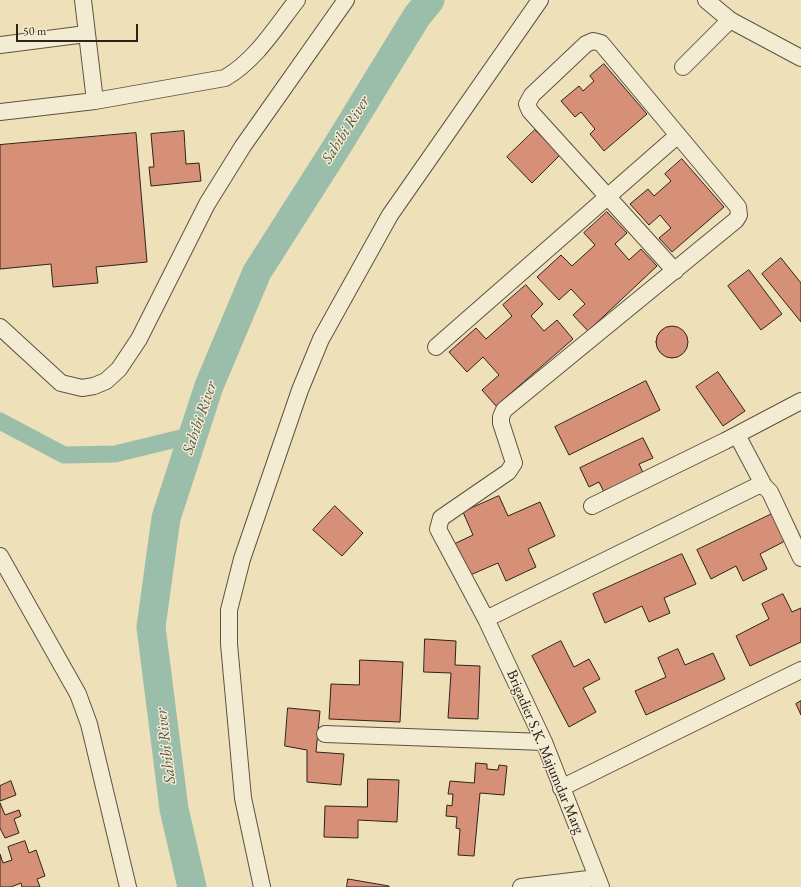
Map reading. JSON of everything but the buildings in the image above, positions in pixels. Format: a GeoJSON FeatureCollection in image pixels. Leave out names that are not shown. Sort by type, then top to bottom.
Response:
{"type":"FeatureCollection","features":[{"type":"Feature","properties":{"kind":"street"},"geometry":{"type":"LineString","coordinates":[[83,0],[95,100]]}},
{"type":"Feature","properties":{"kind":"street"},"geometry":{"type":"LineString","coordinates":[[0,112],[95,100],[225,78],[241,69],[252,59],[297,0]]}},
{"type":"Feature","properties":{"kind":"street"},"geometry":{"type":"LineString","coordinates":[[0,327],[61,383],[82,388],[94,386],[106,381],[120,369],[139,339],[207,204],[243,146],[346,0]]}},
{"type":"Feature","properties":{"kind":"street"},"geometry":{"type":"LineString","coordinates":[[262,887],[243,798],[228,644],[229,610],[242,558],[300,390],[321,339],[390,215],[540,0]]}},
{"type":"Feature","properties":{"kind":"street"},"geometry":{"type":"LineString","coordinates":[[706,0],[730,20],[801,58]]}},
{"type":"Feature","properties":{"kind":"street"},"geometry":{"type":"LineString","coordinates":[[683,67],[730,20]]}},
{"type":"Feature","properties":{"kind":"street"},"geometry":{"type":"LineString","coordinates":[[0,45],[86,34]]}},
{"type":"Feature","properties":{"kind":"street"},"geometry":{"type":"LineString","coordinates":[[593,41],[602,43],[738,207],[739,215],[736,220],[675,271],[607,196],[530,111],[527,104],[532,95],[586,44],[593,41]]}},
{"type":"Feature","properties":{"kind":"street"},"geometry":{"type":"LineString","coordinates":[[436,347],[678,135]]}},
{"type":"Feature","properties":{"kind":"street","name":"Brigadier S.K. Majumdar Marg"},"geometry":{"type":"LineString","coordinates":[[599,883],[544,742],[486,619],[440,534],[438,523],[441,518],[513,467],[514,463],[501,423],[501,417],[504,410],[675,271]]}},
{"type":"Feature","properties":{"kind":"street"},"geometry":{"type":"LineString","coordinates":[[592,506],[737,435],[801,401]]}},
{"type":"Feature","properties":{"kind":"street"},"geometry":{"type":"LineString","coordinates":[[737,435],[764,486],[770,492],[801,558]]}},
{"type":"Feature","properties":{"kind":"street"},"geometry":{"type":"LineString","coordinates":[[486,619],[757,486],[764,486]]}},
{"type":"Feature","properties":{"kind":"street"},"geometry":{"type":"LineString","coordinates":[[0,556],[78,694],[89,724],[128,887]]}},
{"type":"Feature","properties":{"kind":"street"},"geometry":{"type":"LineString","coordinates":[[562,788],[801,670]]}},
{"type":"Feature","properties":{"kind":"street"},"geometry":{"type":"LineString","coordinates":[[325,734],[544,742]]}},
{"type":"Feature","properties":{"kind":"street"},"geometry":{"type":"LineString","coordinates":[[521,887],[599,883]]}},
{"type":"Feature","properties":{"kind":"waterway","name":"Sahibi River"},"geometry":{"type":"LineString","coordinates":[[192,887],[174,809],[151,627],[166,518],[209,386],[257,272],[336,148],[417,16],[430,0]]}},
{"type":"Feature","properties":{"kind":"waterway"},"geometry":{"type":"LineString","coordinates":[[0,421],[64,455],[115,454],[193,435]]}}]}
